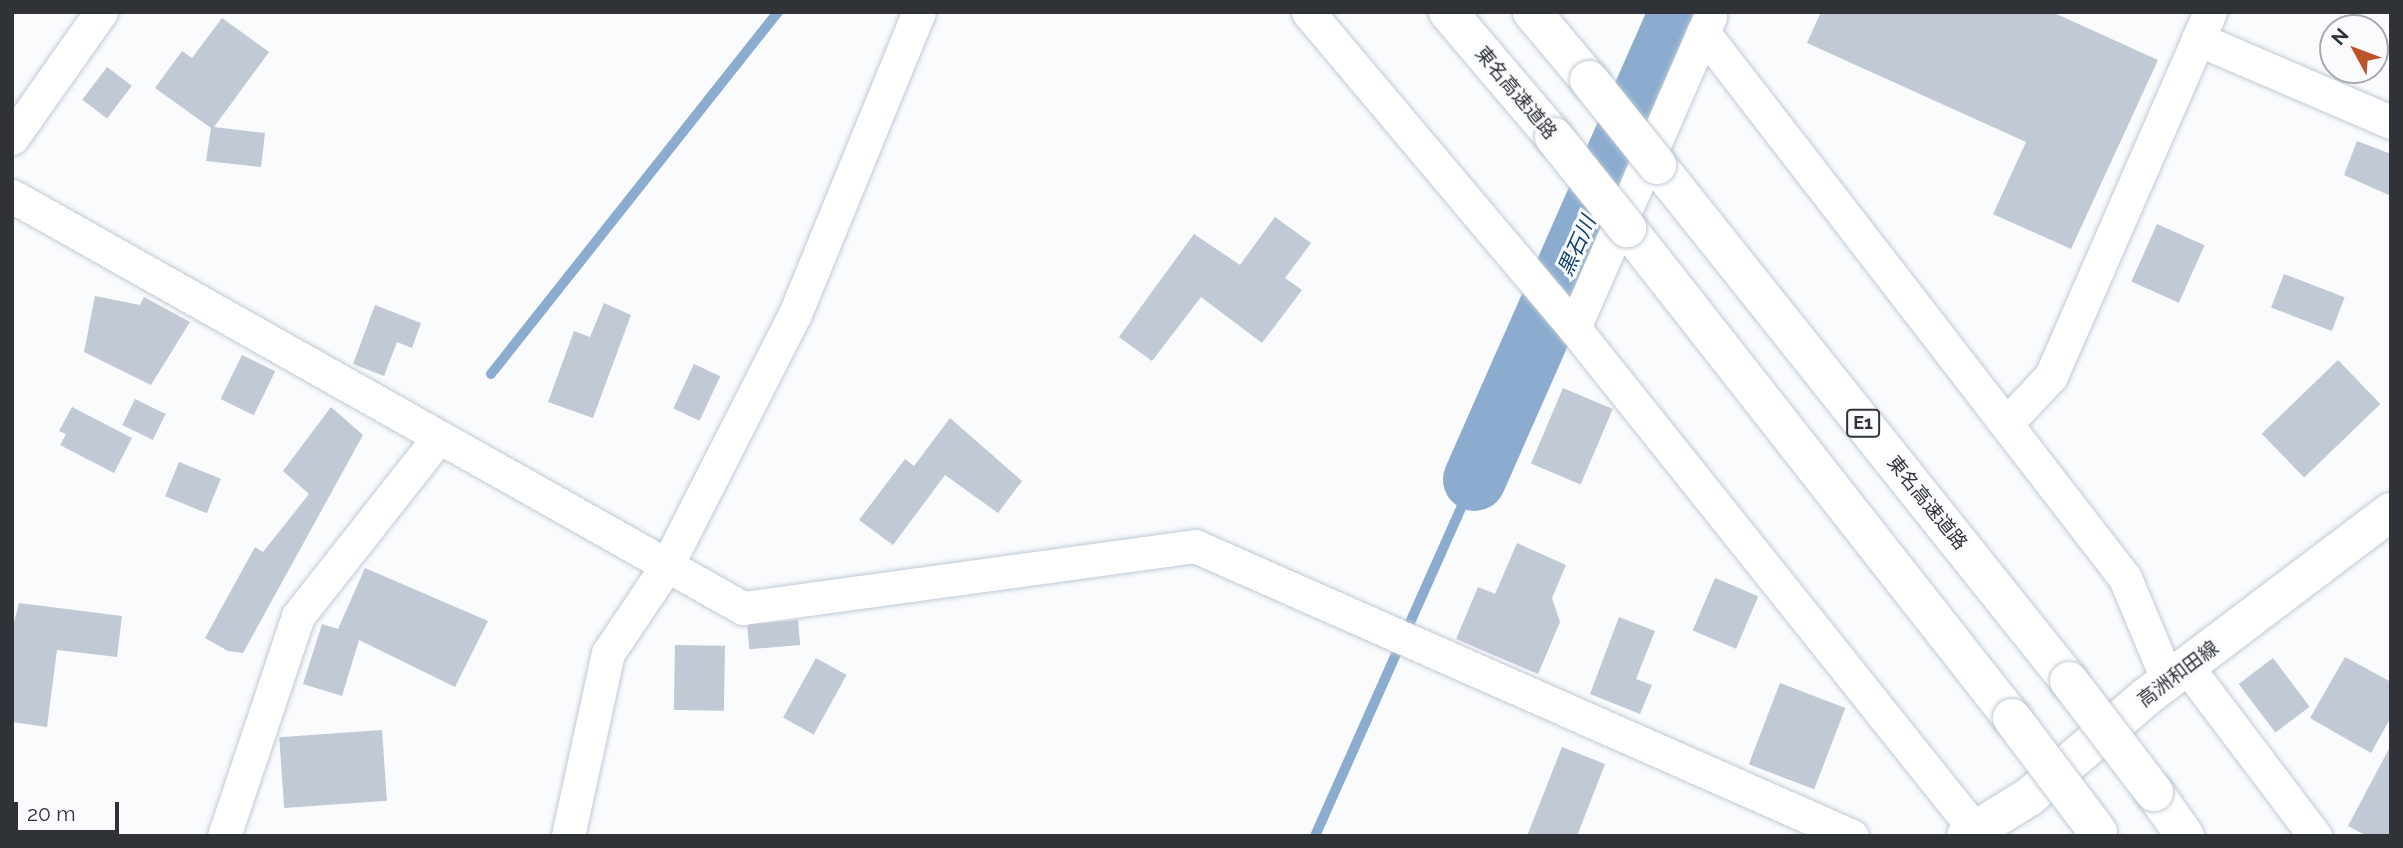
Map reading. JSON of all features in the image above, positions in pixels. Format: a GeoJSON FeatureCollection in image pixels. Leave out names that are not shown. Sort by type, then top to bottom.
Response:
{"type":"FeatureCollection","features":[{"type":"Feature","properties":{"kind":"main road","name":"東名高速道路"},"geometry":{"type":"LineString","coordinates":[[1448,12],[1627,228],[2100,834]]}},
{"type":"Feature","properties":{"kind":"main road","name":"東名高速道路"},"geometry":{"type":"LineString","coordinates":[[1532,12],[1589,80],[2154,792],[2185,836]]}},
{"type":"Feature","properties":{"kind":"main road","name":"高洲和田線"},"geometry":{"type":"LineString","coordinates":[[1974,833],[2029,797],[2332,551],[2391,512]]}},
{"type":"Feature","properties":{"kind":"street"},"geometry":{"type":"LineString","coordinates":[[12,138],[102,12]]}},
{"type":"Feature","properties":{"kind":"street"},"geometry":{"type":"LineString","coordinates":[[568,836],[608,653],[666,567],[795,314],[919,12]]}},
{"type":"Feature","properties":{"kind":"street"},"geometry":{"type":"LineString","coordinates":[[1308,12],[1571,324],[1974,833]]}},
{"type":"Feature","properties":{"kind":"street"},"geometry":{"type":"LineString","coordinates":[[1571,324],[1707,22],[2006,424],[2125,578],[2178,675],[2315,836]]}},
{"type":"Feature","properties":{"kind":"street"},"geometry":{"type":"LineString","coordinates":[[2006,424],[2051,376],[2204,26],[2391,122]]}},
{"type":"Feature","properties":{"kind":"street"},"geometry":{"type":"LineString","coordinates":[[12,197],[743,608],[1195,546],[1374,622],[1429,649],[1852,836]]}},
{"type":"Feature","properties":{"kind":"street"},"geometry":{"type":"LineString","coordinates":[[224,836],[298,616],[438,438]]}},
{"type":"Feature","properties":{"kind":"building"},"geometry":{"type":"Polygon","coordinates":[[[1821,12],[2052,12],[2158,60],[2071,249],[1993,214],[2026,142],[1807,43],[1821,12]]]}},
{"type":"Feature","properties":{"kind":"building"},"geometry":{"type":"Polygon","coordinates":[[[222,18],[269,52],[214,127],[265,133],[261,167],[206,161],[211,128],[155,88],[182,51],[192,58],[222,18]]]}},
{"type":"Feature","properties":{"kind":"building"},"geometry":{"type":"Polygon","coordinates":[[[107,67],[132,86],[107,118],[82,100],[107,67]]]}},
{"type":"Feature","properties":{"kind":"building"},"geometry":{"type":"Polygon","coordinates":[[[2357,141],[2391,154],[2391,196],[2344,175],[2357,141]]]}},
{"type":"Feature","properties":{"kind":"building"},"geometry":{"type":"Polygon","coordinates":[[[1275,217],[1311,243],[1285,278],[1302,290],[1262,343],[1201,297],[1152,361],[1119,337],[1194,234],[1240,265],[1275,217]]]}},
{"type":"Feature","properties":{"kind":"building"},"geometry":{"type":"Polygon","coordinates":[[[2157,224],[2205,245],[2179,303],[2131,282],[2157,224]]]}},
{"type":"Feature","properties":{"kind":"building"},"geometry":{"type":"Polygon","coordinates":[[[2284,274],[2345,297],[2332,331],[2271,308],[2284,274]]]}},
{"type":"Feature","properties":{"kind":"building"},"geometry":{"type":"Polygon","coordinates":[[[95,296],[140,305],[144,297],[190,322],[151,385],[84,352],[95,296]]]}},
{"type":"Feature","properties":{"kind":"building"},"geometry":{"type":"Polygon","coordinates":[[[604,303],[631,315],[593,418],[548,402],[574,331],[590,337],[604,303]]]}},
{"type":"Feature","properties":{"kind":"building"},"geometry":{"type":"Polygon","coordinates":[[[375,305],[421,323],[412,348],[397,342],[384,376],[353,364],[375,305]]]}},
{"type":"Feature","properties":{"kind":"building"},"geometry":{"type":"Polygon","coordinates":[[[242,355],[275,371],[254,415],[221,399],[242,355]]]}},
{"type":"Feature","properties":{"kind":"building"},"geometry":{"type":"Polygon","coordinates":[[[2338,360],[2380,404],[2304,478],[2262,434],[2338,360]]]}},
{"type":"Feature","properties":{"kind":"building"},"geometry":{"type":"Polygon","coordinates":[[[694,364],[720,376],[700,421],[673,408],[694,364]]]}},
{"type":"Feature","properties":{"kind":"building"},"geometry":{"type":"Polygon","coordinates":[[[1563,388],[1613,409],[1581,485],[1531,463],[1563,388]]]}},
{"type":"Feature","properties":{"kind":"building"},"geometry":{"type":"Polygon","coordinates":[[[135,399],[166,414],[153,440],[122,425],[135,399]]]}},
{"type":"Feature","properties":{"kind":"building"},"geometry":{"type":"Polygon","coordinates":[[[72,407],[132,438],[114,473],[60,445],[66,434],[59,431],[72,407]]]}},
{"type":"Feature","properties":{"kind":"building"},"geometry":{"type":"Polygon","coordinates":[[[331,407],[363,435],[243,653],[228,651],[205,638],[255,547],[263,552],[309,494],[283,471],[331,407]]]}},
{"type":"Feature","properties":{"kind":"building"},"geometry":{"type":"Polygon","coordinates":[[[950,418],[1022,481],[998,513],[945,475],[893,545],[859,520],[905,459],[914,466],[950,418]]]}},
{"type":"Feature","properties":{"kind":"building"},"geometry":{"type":"Polygon","coordinates":[[[179,462],[221,479],[207,513],[165,496],[179,462]]]}},
{"type":"Feature","properties":{"kind":"building"},"geometry":{"type":"Polygon","coordinates":[[[1517,543],[1566,565],[1552,598],[1560,622],[1538,674],[1456,639],[1478,587],[1495,594],[1517,543]]]}},
{"type":"Feature","properties":{"kind":"building"},"geometry":{"type":"Polygon","coordinates":[[[365,568],[488,621],[455,687],[359,640],[342,696],[303,684],[322,624],[338,629],[365,568]]]}},
{"type":"Feature","properties":{"kind":"building"},"geometry":{"type":"Polygon","coordinates":[[[1715,578],[1758,596],[1736,649],[1693,630],[1715,578]]]}},
{"type":"Feature","properties":{"kind":"building"},"geometry":{"type":"Polygon","coordinates":[[[19,603],[122,616],[117,657],[57,650],[47,727],[12,722],[12,630],[19,603]]]}},
{"type":"Feature","properties":{"kind":"building"},"geometry":{"type":"Polygon","coordinates":[[[1619,617],[1655,631],[1636,679],[1652,685],[1640,714],[1590,694],[1619,617]]]}},
{"type":"Feature","properties":{"kind":"building"},"geometry":{"type":"Polygon","coordinates":[[[798,620],[800,645],[749,649],[747,624],[798,620]]]}},
{"type":"Feature","properties":{"kind":"building"},"geometry":{"type":"Polygon","coordinates":[[[675,645],[725,646],[724,711],[674,710],[675,645]]]}},
{"type":"Feature","properties":{"kind":"building"},"geometry":{"type":"Polygon","coordinates":[[[2345,657],[2391,682],[2391,717],[2371,753],[2310,718],[2345,657]]]}},
{"type":"Feature","properties":{"kind":"building"},"geometry":{"type":"Polygon","coordinates":[[[816,658],[847,675],[814,734],[783,717],[816,658]]]}},
{"type":"Feature","properties":{"kind":"building"},"geometry":{"type":"Polygon","coordinates":[[[2273,658],[2310,707],[2275,733],[2239,684],[2273,658]]]}},
{"type":"Feature","properties":{"kind":"building"},"geometry":{"type":"Polygon","coordinates":[[[1780,683],[1845,708],[1814,789],[1749,764],[1780,683]]]}},
{"type":"Feature","properties":{"kind":"building"},"geometry":{"type":"Polygon","coordinates":[[[382,730],[387,801],[284,808],[279,737],[382,730]]]}},
{"type":"Feature","properties":{"kind":"building"},"geometry":{"type":"Polygon","coordinates":[[[2391,745],[2391,836],[2367,836],[2348,826],[2391,745]]]}},
{"type":"Feature","properties":{"kind":"building"},"geometry":{"type":"Polygon","coordinates":[[[1562,747],[1605,764],[1577,836],[1527,836],[1562,747]]]}},
{"type":"Feature","properties":{"kind":"waterway"},"geometry":{"type":"LineString","coordinates":[[491,374],[778,12]]}},
{"type":"Feature","properties":{"kind":"waterway","name":"黒石川"},"geometry":{"type":"LineString","coordinates":[[1474,479],[1680,12]]}},
{"type":"Feature","properties":{"kind":"waterway"},"geometry":{"type":"LineString","coordinates":[[1315,836],[1474,479]]}}]}
